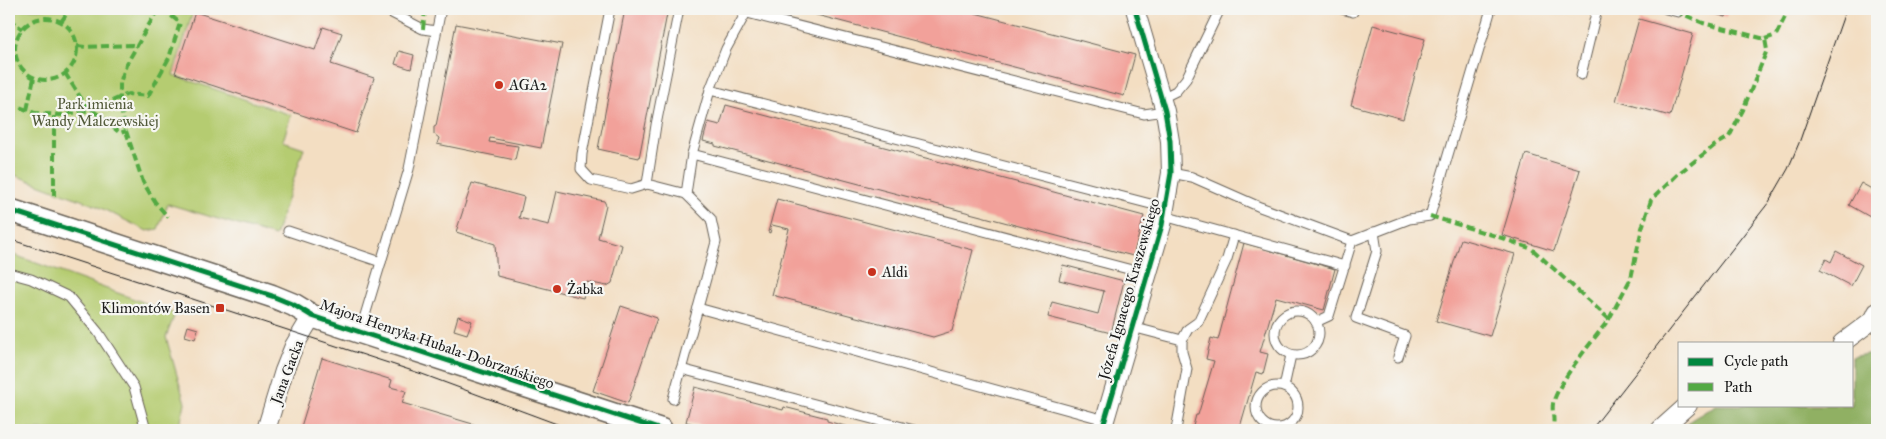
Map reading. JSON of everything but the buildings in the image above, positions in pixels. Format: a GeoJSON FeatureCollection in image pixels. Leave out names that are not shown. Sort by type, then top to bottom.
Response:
{"type":"FeatureCollection","features":[{"type":"Feature","properties":{"kind":"street","name":"Józefa Ignacego Kraszewskiego"},"geometry":{"type":"LineString","coordinates":[[1103,425],[1165,212],[1172,173],[1170,141],[1163,104],[1135,9]]}},
{"type":"Feature","properties":{"kind":"street","name":"Majora Henryka Hubala-Dobrzańskiego"},"geometry":{"type":"LineString","coordinates":[[9,210],[272,296],[294,305],[312,316],[661,430]]}},
{"type":"Feature","properties":{"kind":"street","name":"Jana Gacka"},"geometry":{"type":"LineString","coordinates":[[266,430],[284,371],[294,346],[312,316]]}},
{"type":"Feature","properties":{"kind":"street"},"geometry":{"type":"LineString","coordinates":[[1843,342],[1876,318]]}},
{"type":"Feature","properties":{"kind":"street"},"geometry":{"type":"LineString","coordinates":[[1660,430],[1687,406]]}},
{"type":"Feature","properties":{"kind":"lane"},"geometry":{"type":"LineString","coordinates":[[384,9],[423,29],[436,31]]}},
{"type":"Feature","properties":{"kind":"lane"},"geometry":{"type":"LineString","coordinates":[[360,332],[409,169],[441,9]]}},
{"type":"Feature","properties":{"kind":"lane"},"geometry":{"type":"LineString","coordinates":[[610,9],[582,154],[581,170],[591,180],[631,189],[647,184],[686,194],[711,219],[716,242],[673,399]]}},
{"type":"Feature","properties":{"kind":"lane"},"geometry":{"type":"LineString","coordinates":[[647,184],[656,125],[679,9]]}},
{"type":"Feature","properties":{"kind":"lane"},"geometry":{"type":"LineString","coordinates":[[686,194],[692,154],[710,90],[726,49],[748,11],[1144,114],[1163,104],[1186,79],[1220,9]]}},
{"type":"Feature","properties":{"kind":"lane"},"geometry":{"type":"LineString","coordinates":[[1342,9],[1353,12]]}},
{"type":"Feature","properties":{"kind":"lane"},"geometry":{"type":"LineString","coordinates":[[1172,173],[1192,177],[1260,207],[1352,241],[1409,219],[1430,216],[1491,9]]}},
{"type":"Feature","properties":{"kind":"lane"},"geometry":{"type":"LineString","coordinates":[[1581,75],[1597,9]]}},
{"type":"Feature","properties":{"kind":"lane"},"geometry":{"type":"LineString","coordinates":[[1666,9],[1678,12]]}},
{"type":"Feature","properties":{"kind":"lane"},"geometry":{"type":"LineString","coordinates":[[710,90],[1165,212],[1234,235],[1345,266]]}},
{"type":"Feature","properties":{"kind":"lane"},"geometry":{"type":"LineString","coordinates":[[692,154],[1147,274]]}},
{"type":"Feature","properties":{"kind":"lane"},"geometry":{"type":"LineString","coordinates":[[288,231],[381,262]]}},
{"type":"Feature","properties":{"kind":"lane"},"geometry":{"type":"LineString","coordinates":[[1374,232],[1378,251],[1356,318],[1405,336],[1398,357]]}},
{"type":"Feature","properties":{"kind":"lane"},"geometry":{"type":"LineString","coordinates":[[1176,430],[1187,369],[1182,352],[1182,340],[1188,329],[1198,322],[1227,259],[1234,235]]}},
{"type":"Feature","properties":{"kind":"lane"},"geometry":{"type":"LineString","coordinates":[[1316,322],[1330,316],[1352,241]]}},
{"type":"Feature","properties":{"kind":"lane"},"geometry":{"type":"LineString","coordinates":[[9,273],[31,279],[69,297],[98,332],[134,387],[146,430]]}},
{"type":"Feature","properties":{"kind":"lane"},"geometry":{"type":"LineString","coordinates":[[698,308],[1103,425]]}},
{"type":"Feature","properties":{"kind":"lane"},"geometry":{"type":"LineString","coordinates":[[1294,311],[1302,312],[1316,322],[1319,330],[1319,339],[1315,347],[1308,352],[1300,356],[1292,355],[1278,345],[1275,337],[1275,328],[1285,314],[1294,311]]}},
{"type":"Feature","properties":{"kind":"lane"},"geometry":{"type":"LineString","coordinates":[[1132,327],[1182,340]]}},
{"type":"Feature","properties":{"kind":"lane"},"geometry":{"type":"LineString","coordinates":[[1284,387],[1292,355]]}},
{"type":"Feature","properties":{"kind":"lane"},"geometry":{"type":"LineString","coordinates":[[681,369],[914,430]]}},
{"type":"Feature","properties":{"kind":"lane"},"geometry":{"type":"LineString","coordinates":[[1267,387],[1284,387],[1296,397],[1298,406],[1293,426],[1270,427],[1262,423],[1257,417],[1256,400],[1267,387]]}},
{"type":"Feature","properties":{"kind":"green space","name":"Park imienia Wandy Malczewskiej"},"geometry":{"type":"Polygon","coordinates":[[[9,9],[194,9],[173,75],[291,115],[283,141],[304,148],[275,236],[168,204],[158,229],[147,231],[97,206],[9,173],[9,9]]]}},
{"type":"Feature","properties":{"kind":"green space"},"geometry":{"type":"Polygon","coordinates":[[[194,9],[207,9],[206,12],[194,9]]]}},
{"type":"Feature","properties":{"kind":"green space"},"geometry":{"type":"Polygon","coordinates":[[[9,253],[175,314],[166,337],[185,403],[179,430],[9,430],[9,253]]]}},
{"type":"Feature","properties":{"kind":"green space"},"geometry":{"type":"Polygon","coordinates":[[[1877,352],[1877,430],[1680,430],[1691,420],[1714,406],[1854,406],[1854,357],[1877,352]]]}},
{"type":"Feature","properties":{"kind":"tram line"},"geometry":{"type":"LineString","coordinates":[[1591,430],[1769,202],[1788,169],[1799,143],[1846,9]]}},
{"type":"Feature","properties":{"kind":"tram line"},"geometry":{"type":"LineString","coordinates":[[9,239],[422,374],[573,430]]}},
{"type":"Feature","properties":{"kind":"marked path"},"geometry":{"type":"LineString","coordinates":[[61,22],[70,9]]}},
{"type":"Feature","properties":{"kind":"marked path"},"geometry":{"type":"LineString","coordinates":[[158,9],[126,65],[120,83],[120,97],[126,131],[143,182],[155,202],[168,217]]}},
{"type":"Feature","properties":{"kind":"marked path"},"geometry":{"type":"LineString","coordinates":[[9,103],[35,113],[60,115],[91,110],[128,94],[148,96],[169,58],[180,23],[163,9]]}},
{"type":"Feature","properties":{"kind":"marked path"},"geometry":{"type":"LineString","coordinates":[[423,29],[425,9]]}},
{"type":"Feature","properties":{"kind":"marked path"},"geometry":{"type":"LineString","coordinates":[[1765,39],[1776,35],[1789,9]]}},
{"type":"Feature","properties":{"kind":"marked path"},"geometry":{"type":"LineString","coordinates":[[1609,319],[1631,278],[1642,228],[1651,200],[1678,174],[1714,146],[1729,137],[1743,110],[1767,50],[1765,39],[1703,23],[1678,12]]}},
{"type":"Feature","properties":{"kind":"marked path"},"geometry":{"type":"LineString","coordinates":[[9,18],[22,29]]}},
{"type":"Feature","properties":{"kind":"marked path"},"geometry":{"type":"LineString","coordinates":[[46,18],[63,23],[68,27],[72,32],[77,49],[72,66],[68,71],[63,75],[46,80],[29,75],[24,71],[20,66],[15,49],[20,32],[24,27],[29,23],[46,18]]}},
{"type":"Feature","properties":{"kind":"marked path"},"geometry":{"type":"LineString","coordinates":[[77,46],[137,46]]}},
{"type":"Feature","properties":{"kind":"marked path"},"geometry":{"type":"LineString","coordinates":[[65,73],[84,103],[120,133],[126,131]]}},
{"type":"Feature","properties":{"kind":"marked path"},"geometry":{"type":"LineString","coordinates":[[27,110],[34,78]]}},
{"type":"Feature","properties":{"kind":"marked path"},"geometry":{"type":"LineString","coordinates":[[54,115],[54,196]]}},
{"type":"Feature","properties":{"kind":"marked path"},"geometry":{"type":"LineString","coordinates":[[1430,216],[1532,249],[1609,319],[1571,369],[1558,390],[1553,404],[1553,427],[1551,430]]}},
{"type":"Feature","properties":{"kind":"cycle path"},"geometry":{"type":"LineString","coordinates":[[1102,430],[1162,225],[1171,173],[1170,141],[1165,111],[1135,9]]}},
{"type":"Feature","properties":{"kind":"cycle path"},"geometry":{"type":"LineString","coordinates":[[9,210],[272,296],[294,305],[312,316],[661,430]]}},
{"type":"Feature","properties":{"kind":"place","name":"AGA2"},"geometry":{"type":"Point","coordinates":[499,85]}},
{"type":"Feature","properties":{"kind":"place","name":"Aldi"},"geometry":{"type":"Point","coordinates":[872,272]}},
{"type":"Feature","properties":{"kind":"place","name":"Żabka"},"geometry":{"type":"Point","coordinates":[557,289]}},
{"type":"Feature","properties":{"kind":"place","name":"Klimontów Basen"},"geometry":{"type":"Point","coordinates":[220,308]}}]}
